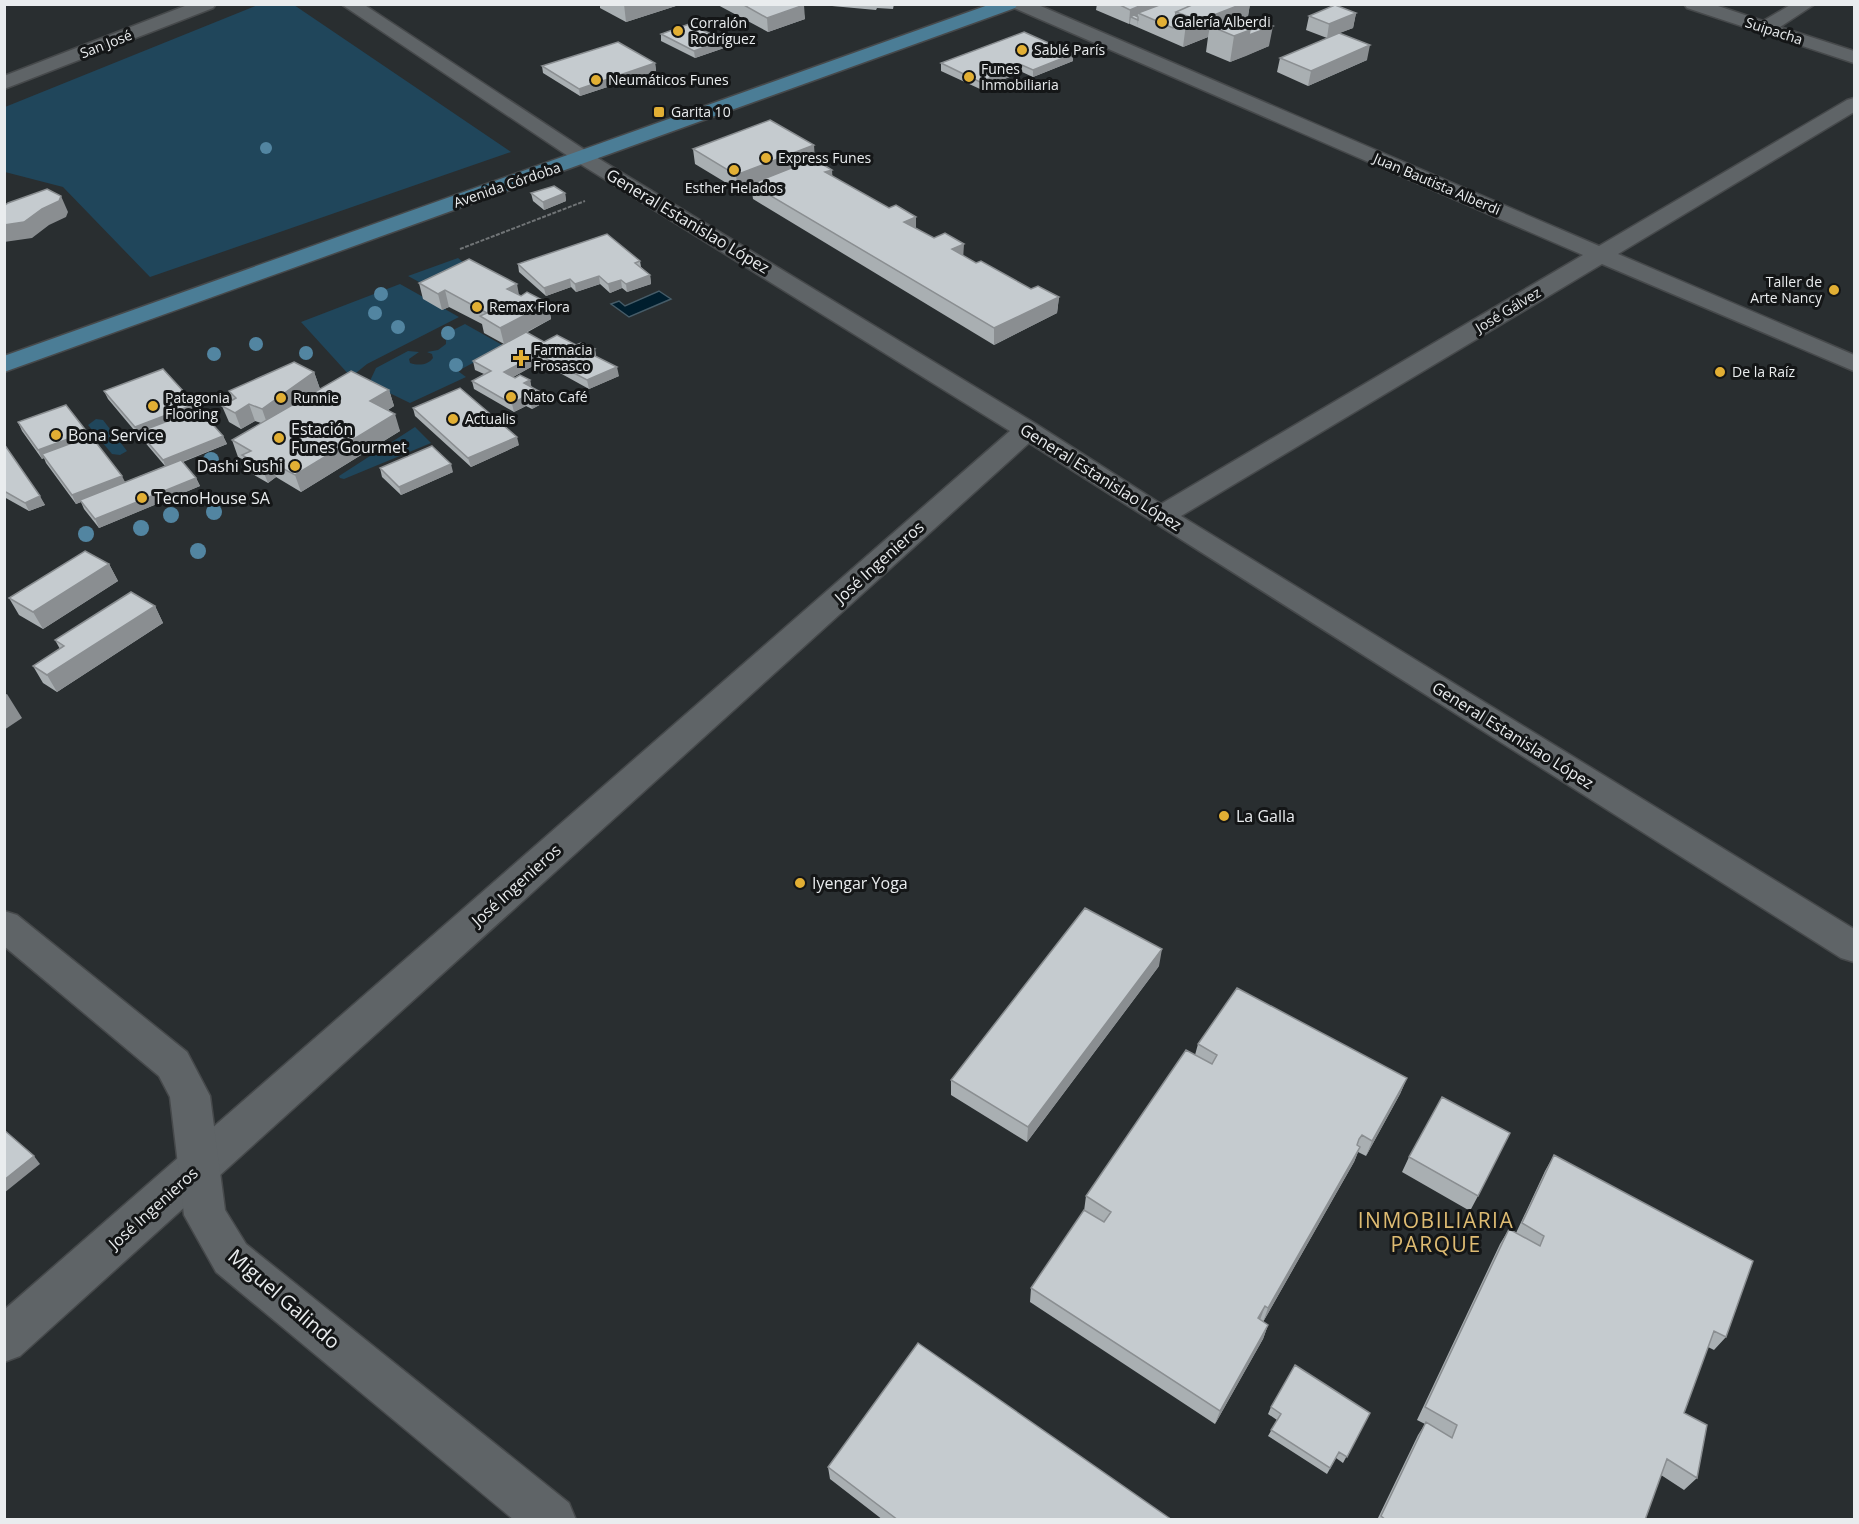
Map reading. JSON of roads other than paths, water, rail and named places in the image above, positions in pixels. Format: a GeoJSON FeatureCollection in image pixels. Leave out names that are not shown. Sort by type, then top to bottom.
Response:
{"type":"FeatureCollection","features":[{"type":"Feature","properties":{"kind":"main road","name":"Avenida Córdoba"},"geometry":{"type":"LineString","coordinates":[[4,365],[1009,4]]}},
{"type":"Feature","properties":{"kind":"street","name":"San José"},"geometry":{"type":"LineString","coordinates":[[4,83],[207,4]]}},
{"type":"Feature","properties":{"kind":"street","name":"General Estanislao López"},"geometry":{"type":"LineString","coordinates":[[350,4],[584,158],[1027,430],[1161,516],[1854,947]]}},
{"type":"Feature","properties":{"kind":"street","name":"Juan Bautista Alberdi"},"geometry":{"type":"LineString","coordinates":[[1020,4],[1854,364]]}},
{"type":"Feature","properties":{"kind":"street","name":"Suipacha"},"geometry":{"type":"LineString","coordinates":[[1693,4],[1854,57]]}},
{"type":"Feature","properties":{"kind":"street"},"geometry":{"type":"LineString","coordinates":[[1764,28],[1806,4]]}},
{"type":"Feature","properties":{"kind":"street","name":"José Gálvez"},"geometry":{"type":"LineString","coordinates":[[1161,516],[1854,104]]}},
{"type":"Feature","properties":{"kind":"street","name":"José Ingenieros"},"geometry":{"type":"LineString","coordinates":[[4,1340],[1027,430]]}},
{"type":"Feature","properties":{"kind":"street","name":"Miguel Galindo"},"geometry":{"type":"LineString","coordinates":[[4,925],[173,1064],[190,1096],[205,1215],[231,1258],[552,1520]]}},
{"type":"Feature","properties":{"kind":"place","name":"Galería Alberdi"},"geometry":{"type":"Point","coordinates":[1162,22]}},
{"type":"Feature","properties":{"kind":"place","name":"Corralón Rodríguez"},"geometry":{"type":"Point","coordinates":[678,31]}},
{"type":"Feature","properties":{"kind":"place","name":"Sablé París"},"geometry":{"type":"Point","coordinates":[1022,50]}},
{"type":"Feature","properties":{"kind":"place","name":"Funes Inmobiliaria"},"geometry":{"type":"Point","coordinates":[969,77]}},
{"type":"Feature","properties":{"kind":"place","name":"Neumáticos Funes"},"geometry":{"type":"Point","coordinates":[596,80]}},
{"type":"Feature","properties":{"kind":"place","name":"Garita 10"},"geometry":{"type":"Point","coordinates":[659,112]}},
{"type":"Feature","properties":{"kind":"place","name":"Express Funes"},"geometry":{"type":"Point","coordinates":[766,158]}},
{"type":"Feature","properties":{"kind":"place","name":"Esther Helados"},"geometry":{"type":"Point","coordinates":[734,170]}},
{"type":"Feature","properties":{"kind":"place","name":"Taller de Arte Nancy"},"geometry":{"type":"Point","coordinates":[1834,290]}},
{"type":"Feature","properties":{"kind":"place","name":"Remax Flora"},"geometry":{"type":"Point","coordinates":[477,307]}},
{"type":"Feature","properties":{"kind":"place","name":"Farmacia Frosasco"},"geometry":{"type":"Point","coordinates":[521,358]}},
{"type":"Feature","properties":{"kind":"place","name":"De la Raíz"},"geometry":{"type":"Point","coordinates":[1720,372]}},
{"type":"Feature","properties":{"kind":"place","name":"Nato Café"},"geometry":{"type":"Point","coordinates":[511,397]}},
{"type":"Feature","properties":{"kind":"place","name":"Runnie"},"geometry":{"type":"Point","coordinates":[281,398]}},
{"type":"Feature","properties":{"kind":"place","name":"Patagonia Flooring"},"geometry":{"type":"Point","coordinates":[153,406]}},
{"type":"Feature","properties":{"kind":"place","name":"Actualis"},"geometry":{"type":"Point","coordinates":[453,419]}},
{"type":"Feature","properties":{"kind":"place","name":"Bona Service"},"geometry":{"type":"Point","coordinates":[56,435]}},
{"type":"Feature","properties":{"kind":"place","name":"Estación Funes Gourmet"},"geometry":{"type":"Point","coordinates":[279,438]}},
{"type":"Feature","properties":{"kind":"place","name":"Dashi Sushi"},"geometry":{"type":"Point","coordinates":[295,466]}},
{"type":"Feature","properties":{"kind":"place","name":"TecnoHouse SA"},"geometry":{"type":"Point","coordinates":[142,498]}},
{"type":"Feature","properties":{"kind":"place","name":"La Galla"},"geometry":{"type":"Point","coordinates":[1224,816]}},
{"type":"Feature","properties":{"kind":"place","name":"Iyengar Yoga"},"geometry":{"type":"Point","coordinates":[800,883]}},
{"type":"Feature","properties":{"kind":"district","name":"INMOBILIARIA PARQUE"},"geometry":{"type":"Point","coordinates":[1436,1233]}}]}
